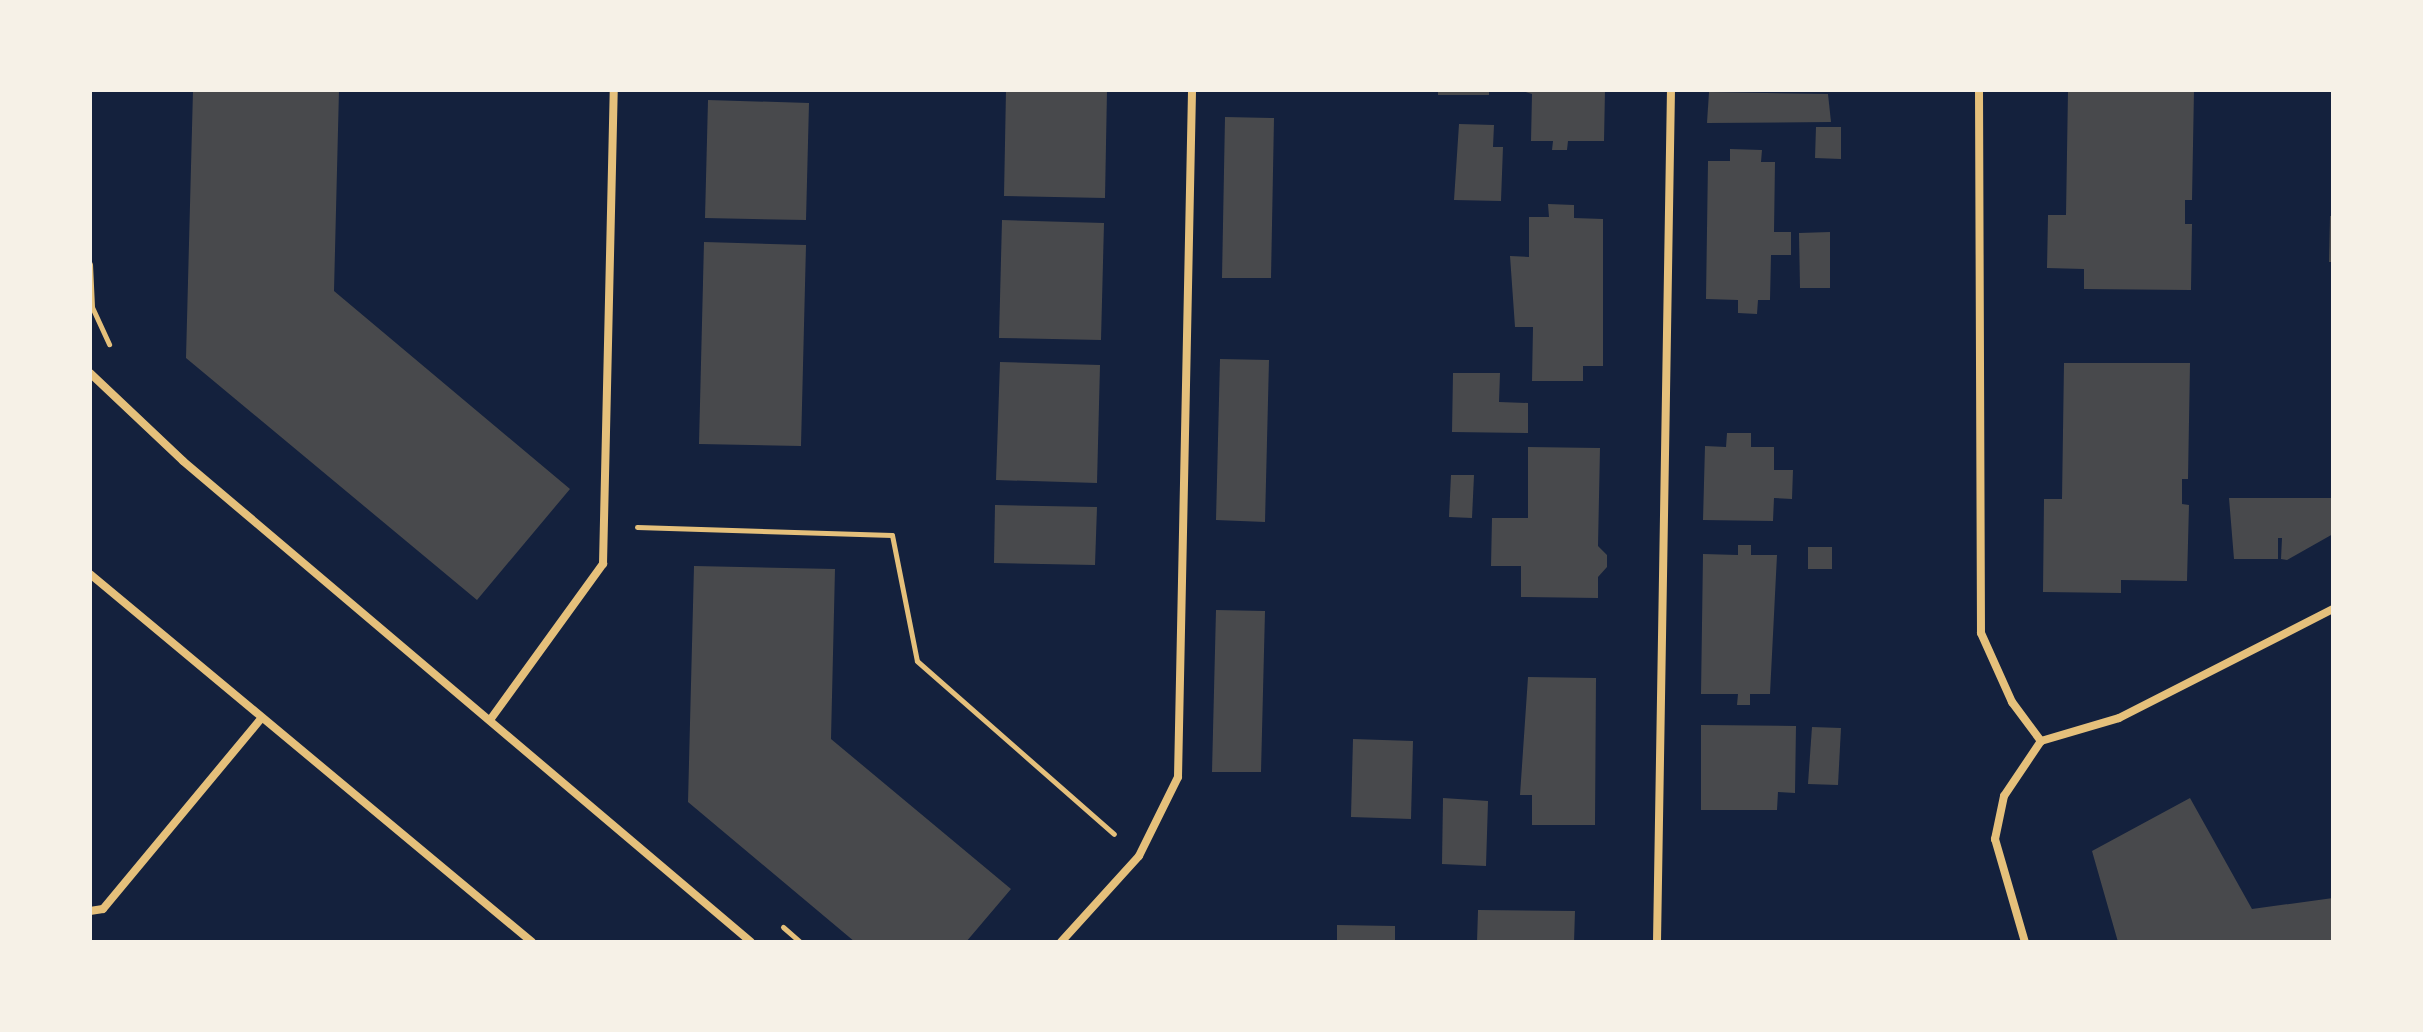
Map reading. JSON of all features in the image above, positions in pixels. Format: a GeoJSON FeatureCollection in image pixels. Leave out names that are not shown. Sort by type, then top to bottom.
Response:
{"type":"FeatureCollection","features":[{"type":"Feature","properties":{"kind":"street"},"geometry":{"type":"LineString","coordinates":[[490,720],[603,564],[614,90]]}},
{"type":"Feature","properties":{"kind":"street"},"geometry":{"type":"LineString","coordinates":[[1061,942],[1139,856],[1178,777],[1192,90]]}},
{"type":"Feature","properties":{"kind":"street"},"geometry":{"type":"LineString","coordinates":[[1657,942],[1671,90]]}},
{"type":"Feature","properties":{"kind":"street"},"geometry":{"type":"LineString","coordinates":[[1979,90],[1981,633],[2012,702],[2041,741]]}},
{"type":"Feature","properties":{"kind":"street"},"geometry":{"type":"LineString","coordinates":[[90,373],[183,461],[751,942]]}},
{"type":"Feature","properties":{"kind":"street"},"geometry":{"type":"LineString","coordinates":[[90,574],[260,720],[532,942]]}},
{"type":"Feature","properties":{"kind":"street"},"geometry":{"type":"LineString","coordinates":[[2025,942],[1995,839],[2004,796],[2041,741],[2119,718],[2333,609]]}},
{"type":"Feature","properties":{"kind":"street"},"geometry":{"type":"LineString","coordinates":[[90,911],[103,909],[260,720]]}},
{"type":"Feature","properties":{"kind":"path"},"geometry":{"type":"LineString","coordinates":[[604,526],[892,535],[917,661],[1139,856]]}},
{"type":"Feature","properties":{"kind":"building"},"geometry":{"type":"Polygon","coordinates":[[[193,90],[339,90],[334,291],[570,489],[477,600],[186,358],[193,90]]]}},
{"type":"Feature","properties":{"kind":"building"},"geometry":{"type":"Polygon","coordinates":[[[1006,90],[1107,90],[1105,198],[1004,196],[1006,90]]]}},
{"type":"Feature","properties":{"kind":"building"},"geometry":{"type":"Polygon","coordinates":[[[1438,90],[1489,90],[1489,95],[1438,95],[1438,90]]]}},
{"type":"Feature","properties":{"kind":"building"},"geometry":{"type":"Polygon","coordinates":[[[1519,90],[1605,90],[1604,141],[1568,141],[1567,150],[1552,150],[1553,141],[1531,141],[1532,94],[1519,90]]]}},
{"type":"Feature","properties":{"kind":"building"},"geometry":{"type":"Polygon","coordinates":[[[2068,90],[2194,90],[2192,200],[2185,200],[2185,224],[2192,224],[2191,290],[2084,289],[2084,269],[2047,268],[2048,215],[2066,215],[2068,90]]]}},
{"type":"Feature","properties":{"kind":"building"},"geometry":{"type":"Polygon","coordinates":[[[1709,92],[1828,94],[1831,122],[1707,123],[1709,92]]]}},
{"type":"Feature","properties":{"kind":"building"},"geometry":{"type":"Polygon","coordinates":[[[708,100],[809,103],[806,220],[705,218],[708,100]]]}},
{"type":"Feature","properties":{"kind":"building"},"geometry":{"type":"Polygon","coordinates":[[[1225,117],[1274,118],[1271,278],[1222,278],[1225,117]]]}},
{"type":"Feature","properties":{"kind":"building"},"geometry":{"type":"Polygon","coordinates":[[[1459,124],[1494,125],[1493,147],[1503,147],[1501,201],[1454,200],[1459,124]]]}},
{"type":"Feature","properties":{"kind":"building"},"geometry":{"type":"Polygon","coordinates":[[[1816,127],[1841,127],[1841,159],[1815,158],[1816,127]]]}},
{"type":"Feature","properties":{"kind":"building"},"geometry":{"type":"Polygon","coordinates":[[[1730,149],[1762,150],[1761,162],[1775,162],[1774,232],[1791,232],[1791,255],[1771,255],[1770,300],[1758,300],[1757,314],[1738,313],[1738,300],[1706,299],[1708,161],[1730,161],[1730,149]]]}},
{"type":"Feature","properties":{"kind":"building"},"geometry":{"type":"Polygon","coordinates":[[[1548,204],[1574,205],[1574,218],[1603,219],[1603,366],[1583,366],[1583,381],[1532,381],[1533,327],[1515,327],[1510,256],[1529,257],[1529,217],[1549,217],[1548,204]]]}},
{"type":"Feature","properties":{"kind":"building"},"geometry":{"type":"Polygon","coordinates":[[[2330,216],[2333,216],[2333,262],[2329,262],[2330,216]]]}},
{"type":"Feature","properties":{"kind":"building"},"geometry":{"type":"Polygon","coordinates":[[[1002,220],[1104,223],[1101,340],[999,338],[1002,220]]]}},
{"type":"Feature","properties":{"kind":"building"},"geometry":{"type":"Polygon","coordinates":[[[1830,232],[1830,288],[1800,288],[1799,233],[1830,232]]]}},
{"type":"Feature","properties":{"kind":"building"},"geometry":{"type":"Polygon","coordinates":[[[704,242],[806,245],[801,446],[699,444],[704,242]]]}},
{"type":"Feature","properties":{"kind":"building"},"geometry":{"type":"Polygon","coordinates":[[[1220,359],[1269,360],[1265,522],[1216,520],[1220,359]]]}},
{"type":"Feature","properties":{"kind":"building"},"geometry":{"type":"Polygon","coordinates":[[[1000,362],[1100,365],[1097,483],[996,480],[1000,362]]]}},
{"type":"Feature","properties":{"kind":"building"},"geometry":{"type":"Polygon","coordinates":[[[2064,363],[2190,363],[2188,479],[2182,479],[2182,504],[2189,505],[2187,581],[2121,580],[2121,593],[2043,592],[2044,499],[2062,499],[2064,363]]]}},
{"type":"Feature","properties":{"kind":"building"},"geometry":{"type":"Polygon","coordinates":[[[1453,373],[1500,373],[1499,402],[1528,403],[1528,433],[1452,432],[1453,373]]]}},
{"type":"Feature","properties":{"kind":"building"},"geometry":{"type":"Polygon","coordinates":[[[1727,433],[1751,433],[1751,447],[1774,447],[1774,470],[1793,470],[1792,499],[1774,498],[1773,521],[1703,520],[1705,446],[1726,447],[1727,433]]]}},
{"type":"Feature","properties":{"kind":"building"},"geometry":{"type":"Polygon","coordinates":[[[1528,447],[1600,448],[1598,546],[1607,555],[1607,567],[1598,577],[1598,598],[1521,597],[1521,566],[1491,566],[1492,518],[1528,518],[1528,447]]]}},
{"type":"Feature","properties":{"kind":"building"},"geometry":{"type":"Polygon","coordinates":[[[1451,475],[1474,475],[1472,518],[1449,517],[1451,475]]]}},
{"type":"Feature","properties":{"kind":"building"},"geometry":{"type":"Polygon","coordinates":[[[2229,498],[2333,498],[2333,534],[2287,560],[2281,559],[2282,538],[2278,538],[2278,559],[2234,559],[2229,498]]]}},
{"type":"Feature","properties":{"kind":"building"},"geometry":{"type":"Polygon","coordinates":[[[995,505],[1097,507],[1095,565],[994,563],[995,505]]]}},
{"type":"Feature","properties":{"kind":"building"},"geometry":{"type":"Polygon","coordinates":[[[1738,545],[1751,545],[1751,555],[1777,555],[1770,694],[1750,694],[1750,705],[1737,705],[1738,694],[1701,694],[1703,554],[1738,555],[1738,545]]]}},
{"type":"Feature","properties":{"kind":"building"},"geometry":{"type":"Polygon","coordinates":[[[1808,547],[1832,547],[1832,569],[1808,569],[1808,547]]]}},
{"type":"Feature","properties":{"kind":"building"},"geometry":{"type":"Polygon","coordinates":[[[694,566],[835,569],[831,739],[1011,889],[966,942],[855,942],[688,802],[694,566]]]}},
{"type":"Feature","properties":{"kind":"building"},"geometry":{"type":"Polygon","coordinates":[[[1216,610],[1265,611],[1261,772],[1212,772],[1216,610]]]}},
{"type":"Feature","properties":{"kind":"building"},"geometry":{"type":"Polygon","coordinates":[[[1528,677],[1596,678],[1595,825],[1532,825],[1532,795],[1520,795],[1528,677]]]}},
{"type":"Feature","properties":{"kind":"building"},"geometry":{"type":"Polygon","coordinates":[[[1701,725],[1796,726],[1795,793],[1778,792],[1777,810],[1701,810],[1701,725]]]}},
{"type":"Feature","properties":{"kind":"building"},"geometry":{"type":"Polygon","coordinates":[[[1812,727],[1841,728],[1838,785],[1808,784],[1812,727]]]}},
{"type":"Feature","properties":{"kind":"building"},"geometry":{"type":"Polygon","coordinates":[[[1353,739],[1413,741],[1411,819],[1351,817],[1353,739]]]}},
{"type":"Feature","properties":{"kind":"building"},"geometry":{"type":"Polygon","coordinates":[[[1443,798],[1488,801],[1486,866],[1442,864],[1443,798]]]}},
{"type":"Feature","properties":{"kind":"building"},"geometry":{"type":"Polygon","coordinates":[[[2190,798],[2252,909],[2333,898],[2333,942],[2118,942],[2092,851],[2190,798]]]}},
{"type":"Feature","properties":{"kind":"building"},"geometry":{"type":"Polygon","coordinates":[[[1478,910],[1575,911],[1574,942],[1477,942],[1478,910]]]}},
{"type":"Feature","properties":{"kind":"building"},"geometry":{"type":"Polygon","coordinates":[[[1337,925],[1395,926],[1395,942],[1337,942],[1337,925]]]}}]}
